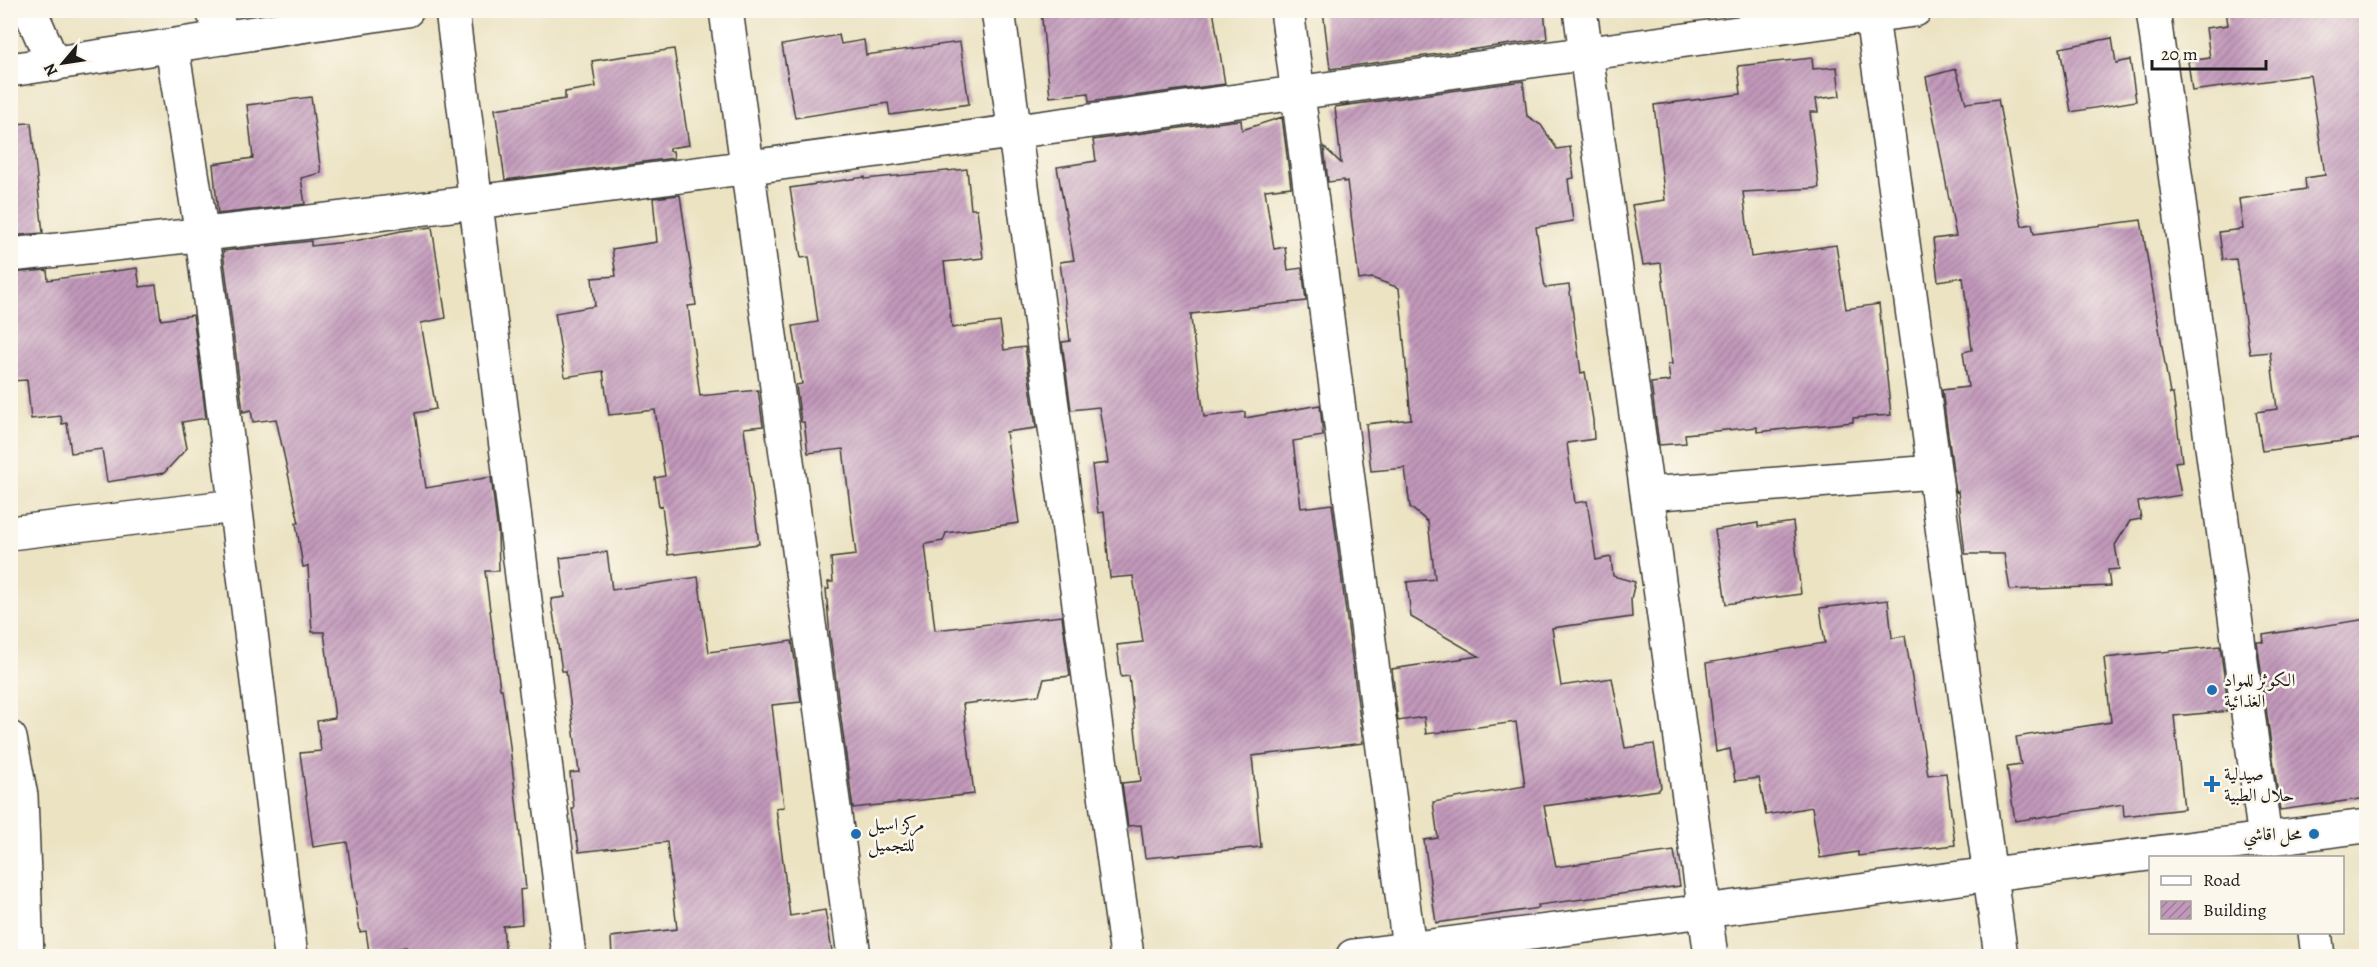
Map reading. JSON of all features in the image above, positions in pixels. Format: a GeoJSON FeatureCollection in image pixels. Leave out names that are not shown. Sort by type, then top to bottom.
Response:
{"type":"FeatureCollection","features":[{"type":"Feature","properties":{"kind":"street"},"geometry":{"type":"LineString","coordinates":[[30,10],[54,64]]}},
{"type":"Feature","properties":{"kind":"street"},"geometry":{"type":"LineString","coordinates":[[10,70],[172,46],[218,24],[407,10]]}},
{"type":"Feature","properties":{"kind":"street"},"geometry":{"type":"LineString","coordinates":[[452,10],[569,957]]}},
{"type":"Feature","properties":{"kind":"street"},"geometry":{"type":"LineString","coordinates":[[726,10],[855,957]]}},
{"type":"Feature","properties":{"kind":"street"},"geometry":{"type":"LineString","coordinates":[[998,10],[1127,957]]}},
{"type":"Feature","properties":{"kind":"street"},"geometry":{"type":"LineString","coordinates":[[1287,10],[1409,953]]}},
{"type":"Feature","properties":{"kind":"street"},"geometry":{"type":"LineString","coordinates":[[1580,10],[1711,957]]}},
{"type":"Feature","properties":{"kind":"street"},"geometry":{"type":"LineString","coordinates":[[10,255],[202,236],[477,203],[1585,55],[1872,13],[1915,10]]}},
{"type":"Feature","properties":{"kind":"street"},"geometry":{"type":"LineString","coordinates":[[2153,10],[2265,839]]}},
{"type":"Feature","properties":{"kind":"street"},"geometry":{"type":"LineString","coordinates":[[1872,13],[2001,957]]}},
{"type":"Feature","properties":{"kind":"street"},"geometry":{"type":"LineString","coordinates":[[172,46],[202,236],[291,957]]}},
{"type":"Feature","properties":{"kind":"street"},"geometry":{"type":"LineString","coordinates":[[1647,494],[1934,472]]}},
{"type":"Feature","properties":{"kind":"street"},"geometry":{"type":"LineString","coordinates":[[10,533],[236,506]]}},
{"type":"Feature","properties":{"kind":"street"},"geometry":{"type":"LineString","coordinates":[[10,738],[21,796],[27,957]]}},
{"type":"Feature","properties":{"kind":"street"},"geometry":{"type":"LineString","coordinates":[[1353,957],[1409,953],[1704,911],[2265,839],[2304,846],[2367,826]]}},
{"type":"Feature","properties":{"kind":"street"},"geometry":{"type":"LineString","coordinates":[[2315,934],[2318,957]]}},
{"type":"Feature","properties":{"kind":"building"},"geometry":{"type":"Polygon","coordinates":[[[1041,10],[1213,10],[1225,84],[1089,102],[1088,93],[1050,97],[1041,10]]]}},
{"type":"Feature","properties":{"kind":"building"},"geometry":{"type":"Polygon","coordinates":[[[1323,10],[1544,10],[1547,39],[1330,69],[1323,10]]]}},
{"type":"Feature","properties":{"kind":"building"},"geometry":{"type":"Polygon","coordinates":[[[2226,10],[2367,10],[2367,438],[2262,451],[2256,412],[2277,409],[2270,352],[2250,354],[2236,259],[2223,260],[2219,232],[2243,229],[2239,199],[2306,189],[2305,178],[2325,175],[2310,75],[2192,91],[2188,61],[2210,58],[2206,28],[2228,25],[2226,10]]]}},
{"type":"Feature","properties":{"kind":"building"},"geometry":{"type":"Polygon","coordinates":[[[839,35],[841,44],[864,40],[866,55],[960,42],[969,104],[890,115],[888,103],[795,118],[782,45],[839,35]]]}},
{"type":"Feature","properties":{"kind":"building"},"geometry":{"type":"Polygon","coordinates":[[[2112,38],[2116,63],[2130,60],[2136,101],[2071,112],[2060,48],[2112,38]]]}},
{"type":"Feature","properties":{"kind":"building"},"geometry":{"type":"Polygon","coordinates":[[[674,49],[689,145],[669,148],[669,151],[673,151],[674,158],[505,180],[495,109],[565,99],[565,92],[596,87],[592,61],[674,49]]]}},
{"type":"Feature","properties":{"kind":"building"},"geometry":{"type":"Polygon","coordinates":[[[1812,58],[1813,69],[1837,67],[1840,96],[1816,99],[1818,112],[1810,112],[1819,188],[1743,192],[1751,257],[1836,245],[1846,309],[1879,304],[1891,415],[1853,418],[1853,422],[1757,432],[1757,427],[1685,434],[1686,443],[1659,445],[1651,383],[1670,381],[1668,364],[1672,364],[1661,263],[1643,265],[1632,205],[1665,200],[1654,105],[1741,94],[1738,66],[1812,58]]]}},
{"type":"Feature","properties":{"kind":"building"},"geometry":{"type":"Polygon","coordinates":[[[1956,69],[1966,103],[1998,99],[2022,226],[2032,224],[2034,234],[2141,220],[2170,394],[2173,394],[2182,461],[2175,462],[2181,495],[2138,502],[2141,519],[2130,521],[2115,545],[2119,569],[2108,570],[2110,586],[2010,590],[2004,554],[1965,554],[1958,491],[1956,492],[1942,390],[1968,387],[1963,352],[1972,350],[1963,277],[1938,281],[1933,239],[1956,236],[1926,77],[1956,69]]]}},
{"type":"Feature","properties":{"kind":"building"},"geometry":{"type":"Polygon","coordinates":[[[1523,81],[1527,116],[1541,125],[1557,149],[1570,147],[1574,178],[1568,179],[1573,221],[1536,227],[1545,288],[1569,285],[1581,373],[1585,372],[1593,420],[1594,439],[1567,443],[1575,503],[1587,501],[1596,560],[1611,557],[1613,576],[1635,582],[1631,599],[1632,617],[1552,628],[1561,686],[1612,678],[1625,748],[1654,744],[1661,787],[1659,790],[1544,806],[1556,867],[1674,851],[1680,886],[1538,905],[1539,908],[1436,923],[1424,840],[1438,838],[1433,802],[1525,786],[1516,722],[1426,734],[1424,717],[1398,721],[1392,669],[1479,656],[1411,617],[1407,582],[1435,579],[1428,522],[1410,507],[1405,468],[1371,471],[1366,424],[1411,419],[1399,288],[1372,278],[1359,280],[1347,181],[1328,182],[1324,147],[1341,163],[1335,107],[1523,81]]]}},
{"type":"Feature","properties":{"kind":"building"},"geometry":{"type":"Polygon","coordinates":[[[311,97],[321,173],[301,178],[305,204],[218,214],[213,164],[253,158],[247,105],[311,97]]]}},
{"type":"Feature","properties":{"kind":"building"},"geometry":{"type":"Polygon","coordinates":[[[1282,117],[1291,187],[1265,190],[1274,249],[1285,247],[1288,270],[1302,268],[1306,301],[1191,314],[1191,319],[1204,417],[1245,412],[1245,418],[1320,405],[1323,436],[1293,441],[1301,508],[1332,504],[1363,743],[1252,756],[1261,847],[1145,858],[1141,825],[1128,826],[1122,783],[1141,781],[1129,676],[1121,677],[1117,645],[1143,642],[1133,576],[1110,578],[1104,512],[1098,513],[1092,465],[1108,463],[1099,407],[1071,410],[1062,342],[1070,341],[1060,262],[1074,260],[1057,167],[1096,161],[1093,140],[1241,120],[1242,130],[1282,117]]]}},
{"type":"Feature","properties":{"kind":"building"},"geometry":{"type":"Polygon","coordinates":[[[31,123],[43,233],[10,236],[10,124],[31,123]]]}},
{"type":"Feature","properties":{"kind":"building"},"geometry":{"type":"Polygon","coordinates":[[[967,169],[971,209],[977,209],[983,258],[944,262],[952,328],[1000,322],[1004,350],[1025,347],[1036,428],[1006,432],[1019,523],[946,533],[943,541],[925,544],[935,630],[1062,616],[1070,676],[1044,679],[1039,695],[963,704],[974,794],[853,808],[826,589],[829,589],[828,582],[833,582],[831,558],[856,555],[843,449],[808,453],[804,422],[801,422],[796,385],[802,384],[793,326],[818,322],[809,257],[801,258],[790,188],[865,177],[865,179],[967,169]]]}},
{"type":"Feature","properties":{"kind":"building"},"geometry":{"type":"Polygon","coordinates":[[[680,195],[696,305],[688,306],[700,396],[758,390],[763,426],[744,428],[759,544],[668,555],[662,506],[659,507],[655,478],[665,476],[655,410],[609,415],[603,371],[565,377],[555,313],[595,306],[592,278],[616,276],[612,249],[657,242],[653,198],[680,195]]]}},
{"type":"Feature","properties":{"kind":"building"},"geometry":{"type":"Polygon","coordinates":[[[432,227],[446,318],[421,323],[436,409],[415,413],[426,488],[491,477],[498,533],[499,571],[485,571],[500,689],[502,689],[509,738],[526,889],[520,890],[522,924],[503,926],[506,957],[407,957],[406,947],[369,952],[366,931],[360,932],[347,842],[313,847],[300,753],[321,751],[317,721],[335,718],[324,632],[312,632],[308,566],[303,567],[296,523],[299,523],[276,419],[253,422],[251,410],[243,412],[223,251],[311,241],[311,246],[355,241],[432,227]]]}},
{"type":"Feature","properties":{"kind":"building"},"geometry":{"type":"Polygon","coordinates":[[[137,268],[140,287],[156,285],[161,320],[193,315],[206,418],[182,422],[187,448],[164,473],[107,482],[102,449],[71,453],[67,423],[62,424],[61,416],[31,419],[27,380],[10,381],[10,273],[47,270],[48,280],[137,268]]]}},
{"type":"Feature","properties":{"kind":"building"},"geometry":{"type":"Polygon","coordinates":[[[1793,522],[1801,594],[1726,604],[1715,530],[1758,523],[1758,527],[1793,522]]]}},
{"type":"Feature","properties":{"kind":"building"},"geometry":{"type":"Polygon","coordinates":[[[607,552],[612,590],[698,577],[709,652],[792,641],[801,702],[772,705],[784,807],[776,808],[790,916],[825,910],[833,957],[612,957],[611,937],[677,929],[667,842],[579,852],[572,809],[574,809],[570,773],[579,772],[566,671],[562,671],[551,599],[565,597],[560,558],[607,552]]]}},
{"type":"Feature","properties":{"kind":"building"},"geometry":{"type":"Polygon","coordinates":[[[1888,600],[1892,638],[1905,636],[1928,775],[1946,773],[1955,845],[1858,856],[1858,852],[1820,858],[1812,807],[1766,815],[1759,778],[1735,781],[1730,749],[1716,752],[1706,663],[1825,643],[1820,608],[1888,600]]]}},
{"type":"Feature","properties":{"kind":"building"},"geometry":{"type":"Polygon","coordinates":[[[2367,619],[2367,798],[2280,810],[2257,642],[2264,642],[2263,635],[2367,619]]]}},
{"type":"Feature","properties":{"kind":"building"},"geometry":{"type":"Polygon","coordinates":[[[2220,646],[2229,711],[2174,716],[2184,809],[2124,816],[2123,804],[2015,821],[2007,767],[2021,765],[2016,737],[2111,722],[2104,658],[2220,646]]]}},
{"type":"Feature","properties":{"kind":"place","name":"الكوثر للمواد الغذائية"},"geometry":{"type":"Point","coordinates":[2212,690]}},
{"type":"Feature","properties":{"kind":"place","name":"صيدلية حلال الطبية"},"geometry":{"type":"Point","coordinates":[2212,784]}},
{"type":"Feature","properties":{"kind":"place","name":"مركز اسيل للتجميل"},"geometry":{"type":"Point","coordinates":[856,834]}},
{"type":"Feature","properties":{"kind":"place","name":"محل اقاشي"},"geometry":{"type":"Point","coordinates":[2314,834]}}]}
